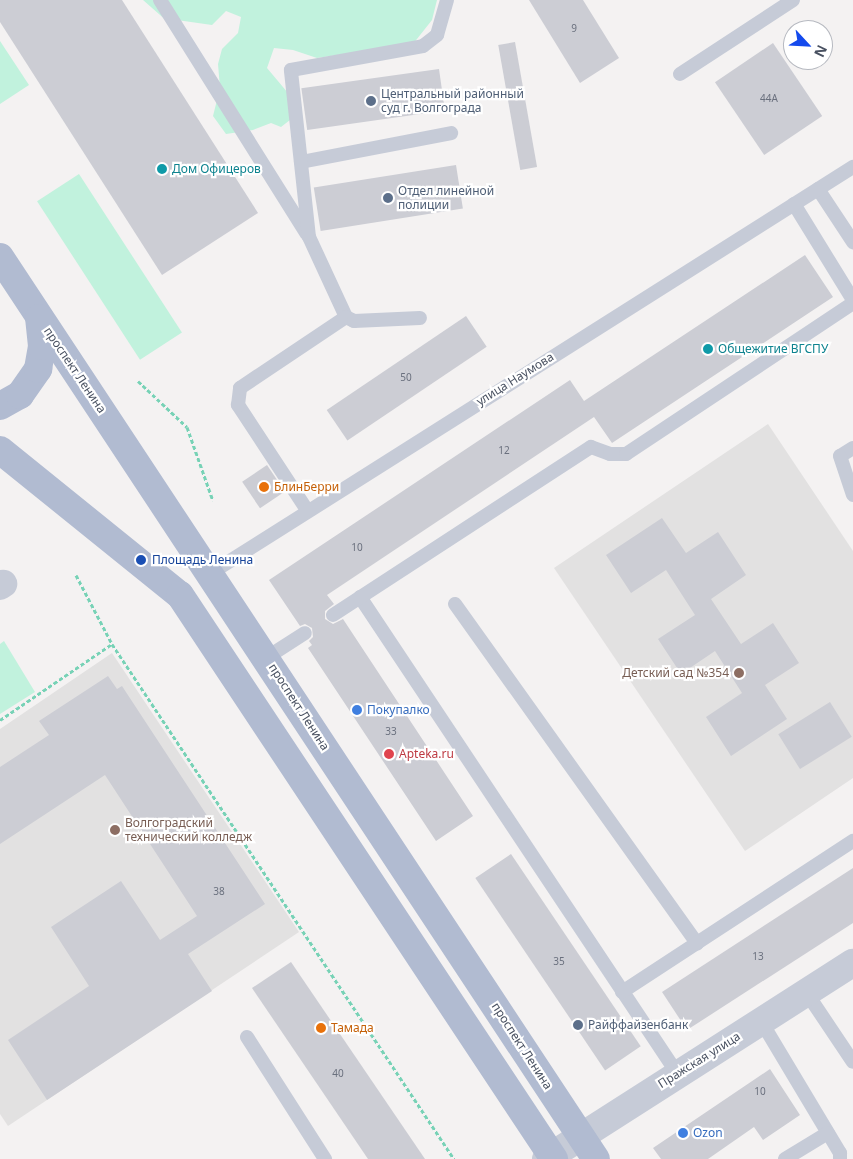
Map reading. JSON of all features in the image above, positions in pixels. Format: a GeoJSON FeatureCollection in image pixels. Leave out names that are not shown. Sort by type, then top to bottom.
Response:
{"type":"FeatureCollection","features":[{"type":"Feature","properties":{"kind":"main road","name":"проспект Ленина"},"geometry":{"type":"LineString","coordinates":[[0,256],[596,1159]]}},
{"type":"Feature","properties":{"kind":"main road"},"geometry":{"type":"LineString","coordinates":[[0,406],[20,395],[38,369],[42,346],[38,316]]}},
{"type":"Feature","properties":{"kind":"main road"},"geometry":{"type":"LineString","coordinates":[[0,450],[180,595],[551,1158]]}},
{"type":"Feature","properties":{"kind":"main road","name":"улица Наумова"},"geometry":{"type":"LineString","coordinates":[[180,595],[211,573]]}},
{"type":"Feature","properties":{"kind":"street","name":"Пражская улица"},"geometry":{"type":"LineString","coordinates":[[551,1158],[580,1134],[853,963]]}},
{"type":"Feature","properties":{"kind":"lane"},"geometry":{"type":"LineString","coordinates":[[160,0],[309,237],[346,317],[354,321],[374,318],[420,318]]}},
{"type":"Feature","properties":{"kind":"lane"},"geometry":{"type":"LineString","coordinates":[[309,237],[291,70],[423,46],[437,35],[447,0]]}},
{"type":"Feature","properties":{"kind":"lane"},"geometry":{"type":"LineString","coordinates":[[680,74],[793,0]]}},
{"type":"Feature","properties":{"kind":"lane"},"geometry":{"type":"LineString","coordinates":[[301,162],[452,133]]}},
{"type":"Feature","properties":{"kind":"lane","name":"улица Наумова"},"geometry":{"type":"LineString","coordinates":[[211,573],[307,510],[853,167]]}},
{"type":"Feature","properties":{"kind":"lane"},"geometry":{"type":"LineString","coordinates":[[818,189],[853,242]]}},
{"type":"Feature","properties":{"kind":"lane"},"geometry":{"type":"LineString","coordinates":[[333,615],[591,447],[610,454],[626,454],[853,302],[794,204]]}},
{"type":"Feature","properties":{"kind":"lane"},"geometry":{"type":"LineString","coordinates":[[307,510],[238,405],[237,398],[240,388],[249,380],[346,317]]}},
{"type":"Feature","properties":{"kind":"lane"},"geometry":{"type":"LineString","coordinates":[[853,448],[840,456],[853,495]]}},
{"type":"Feature","properties":{"kind":"lane"},"geometry":{"type":"LineString","coordinates":[[360,597],[677,1073]]}},
{"type":"Feature","properties":{"kind":"lane"},"geometry":{"type":"LineString","coordinates":[[455,604],[696,943]]}},
{"type":"Feature","properties":{"kind":"lane"},"geometry":{"type":"LineString","coordinates":[[266,658],[305,633]]}},
{"type":"Feature","properties":{"kind":"lane"},"geometry":{"type":"LineString","coordinates":[[622,992],[853,841]]}},
{"type":"Feature","properties":{"kind":"lane"},"geometry":{"type":"LineString","coordinates":[[806,992],[853,1062]]}},
{"type":"Feature","properties":{"kind":"lane"},"geometry":{"type":"LineString","coordinates":[[761,1021],[828,1132],[840,1153],[840,1159]]}},
{"type":"Feature","properties":{"kind":"lane"},"geometry":{"type":"LineString","coordinates":[[247,1037],[325,1159]]}},
{"type":"Feature","properties":{"kind":"lane"},"geometry":{"type":"LineString","coordinates":[[785,1159],[828,1132]]}},
{"type":"Feature","properties":{"kind":"path"},"geometry":{"type":"LineString","coordinates":[[138,382],[186,427],[213,501]]}},
{"type":"Feature","properties":{"kind":"path"},"geometry":{"type":"LineString","coordinates":[[76,575],[112,644],[454,1159]]}},
{"type":"Feature","properties":{"kind":"path"},"geometry":{"type":"LineString","coordinates":[[0,720],[112,644]]}},
{"type":"Feature","properties":{"kind":"shaded area","name":"Детский сад №354"},"geometry":{"type":"Polygon","coordinates":[[[768,424],[853,551],[853,778],[745,851],[554,568],[768,424]]]}},
{"type":"Feature","properties":{"kind":"shaded area","name":"Волгоградский технический колледж"},"geometry":{"type":"Polygon","coordinates":[[[112,653],[299,932],[8,1126],[0,1114],[0,729],[112,653]]]}},
{"type":"Feature","properties":{"kind":"green space"},"geometry":{"type":"Polygon","coordinates":[[[143,0],[437,0],[432,20],[413,44],[317,58],[293,50],[274,48],[267,68],[288,93],[290,120],[281,127],[271,123],[253,130],[226,134],[213,116],[220,88],[218,64],[222,49],[238,33],[241,17],[226,11],[212,25],[177,20],[168,22],[143,0]]]}},
{"type":"Feature","properties":{"kind":"green space"},"geometry":{"type":"Polygon","coordinates":[[[0,41],[29,85],[0,104],[0,41]]]}},
{"type":"Feature","properties":{"kind":"green space"},"geometry":{"type":"Polygon","coordinates":[[[79,174],[182,333],[140,360],[37,201],[79,174]]]}},
{"type":"Feature","properties":{"kind":"green space"},"geometry":{"type":"Polygon","coordinates":[[[4,641],[35,692],[0,714],[0,644],[4,641]]]}},
{"type":"Feature","properties":{"kind":"building","name":"Дом Офицеров"},"geometry":{"type":"Polygon","coordinates":[[[0,0],[122,0],[258,213],[162,275],[0,22],[0,0]]]}},
{"type":"Feature","properties":{"kind":"building"},"geometry":{"type":"Polygon","coordinates":[[[529,0],[583,0],[619,58],[580,83],[529,0]]]}},
{"type":"Feature","properties":{"kind":"building"},"geometry":{"type":"Polygon","coordinates":[[[515,42],[537,167],[520,170],[498,45],[515,42]]]}},
{"type":"Feature","properties":{"kind":"building"},"geometry":{"type":"Polygon","coordinates":[[[773,43],[783,58],[783,70],[791,70],[822,116],[764,155],[715,82],[773,43]]]}},
{"type":"Feature","properties":{"kind":"building","name":"Центральный районный суд г. Волгограда"},"geometry":{"type":"Polygon","coordinates":[[[439,69],[445,111],[307,130],[301,88],[439,69]]]}},
{"type":"Feature","properties":{"kind":"building","name":"Отдел линейной полиции"},"geometry":{"type":"Polygon","coordinates":[[[456,165],[463,208],[321,231],[314,188],[456,165]]]}},
{"type":"Feature","properties":{"kind":"building"},"geometry":{"type":"Polygon","coordinates":[[[805,255],[833,297],[612,443],[594,417],[327,595],[334,604],[325,611],[325,619],[333,624],[343,619],[473,816],[436,841],[308,648],[312,645],[309,641],[313,637],[312,628],[305,624],[300,626],[269,580],[570,380],[584,401],[805,255]]]}},
{"type":"Feature","properties":{"kind":"building"},"geometry":{"type":"Polygon","coordinates":[[[466,316],[487,347],[347,441],[327,410],[466,316]]]}},
{"type":"Feature","properties":{"kind":"building","name":"БлинБерри"},"geometry":{"type":"Polygon","coordinates":[[[267,465],[285,492],[260,508],[242,482],[267,465]]]}},
{"type":"Feature","properties":{"kind":"building"},"geometry":{"type":"Polygon","coordinates":[[[662,518],[686,553],[718,532],[746,575],[711,599],[741,644],[773,623],[799,663],[765,685],[787,719],[731,756],[706,717],[742,693],[715,651],[681,674],[658,639],[695,615],[666,570],[631,593],[606,555],[662,518]]]}},
{"type":"Feature","properties":{"kind":"building","name":"Волгоградский технический колледж"},"geometry":{"type":"Polygon","coordinates":[[[108,676],[117,689],[122,686],[265,904],[188,954],[212,991],[47,1100],[8,1040],[89,986],[51,927],[121,881],[160,940],[197,916],[105,775],[0,844],[0,767],[49,735],[39,721],[108,676]]]}},
{"type":"Feature","properties":{"kind":"building"},"geometry":{"type":"Polygon","coordinates":[[[830,702],[852,737],[800,769],[778,734],[830,702]]]}},
{"type":"Feature","properties":{"kind":"building"},"geometry":{"type":"Polygon","coordinates":[[[511,854],[641,1046],[605,1070],[475,878],[511,854]]]}},
{"type":"Feature","properties":{"kind":"building"},"geometry":{"type":"Polygon","coordinates":[[[853,868],[853,923],[687,1030],[662,992],[853,868]]]}},
{"type":"Feature","properties":{"kind":"building"},"geometry":{"type":"Polygon","coordinates":[[[291,962],[425,1159],[368,1159],[252,988],[291,962]]]}},
{"type":"Feature","properties":{"kind":"building"},"geometry":{"type":"Polygon","coordinates":[[[770,1069],[800,1115],[763,1140],[754,1127],[708,1159],[661,1159],[653,1148],[770,1069]]]}},
{"type":"Feature","properties":{"kind":"place","name":"Центральный районный суд г. Волгограда"},"geometry":{"type":"Point","coordinates":[371,101]}},
{"type":"Feature","properties":{"kind":"place","name":"Дом Офицеров"},"geometry":{"type":"Point","coordinates":[162,169]}},
{"type":"Feature","properties":{"kind":"place","name":"Отдел линейной полиции"},"geometry":{"type":"Point","coordinates":[388,198]}},
{"type":"Feature","properties":{"kind":"place","name":"Общежитие ВГСПУ"},"geometry":{"type":"Point","coordinates":[708,349]}},
{"type":"Feature","properties":{"kind":"place","name":"БлинБерри"},"geometry":{"type":"Point","coordinates":[264,487]}},
{"type":"Feature","properties":{"kind":"place","name":"Площадь Ленина"},"geometry":{"type":"Point","coordinates":[141,560]}},
{"type":"Feature","properties":{"kind":"place","name":"Детский сад №354"},"geometry":{"type":"Point","coordinates":[739,673]}},
{"type":"Feature","properties":{"kind":"place","name":"Покупалко"},"geometry":{"type":"Point","coordinates":[357,710]}},
{"type":"Feature","properties":{"kind":"place","name":"Apteka.ru"},"geometry":{"type":"Point","coordinates":[389,754]}},
{"type":"Feature","properties":{"kind":"place","name":"Волгоградский технический колледж"},"geometry":{"type":"Point","coordinates":[115,830]}},
{"type":"Feature","properties":{"kind":"place","name":"Райффайзенбанк"},"geometry":{"type":"Point","coordinates":[578,1025]}},
{"type":"Feature","properties":{"kind":"place","name":"Тамада"},"geometry":{"type":"Point","coordinates":[321,1028]}},
{"type":"Feature","properties":{"kind":"place","name":"Ozon"},"geometry":{"type":"Point","coordinates":[683,1133]}}]}
